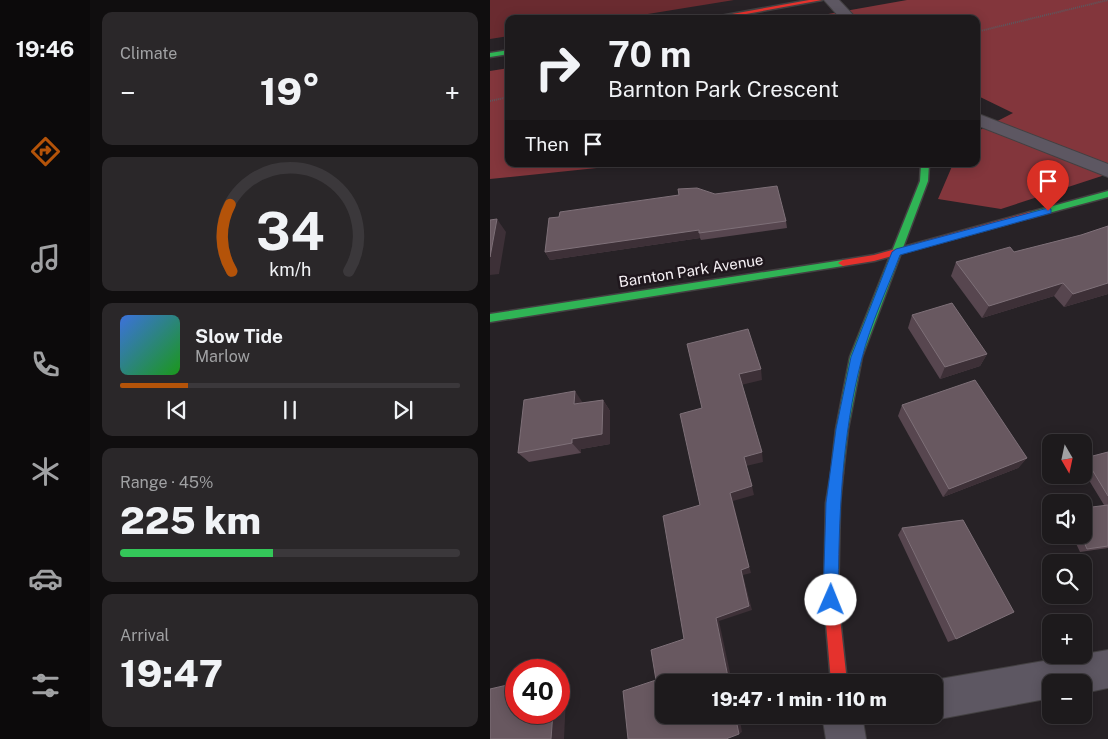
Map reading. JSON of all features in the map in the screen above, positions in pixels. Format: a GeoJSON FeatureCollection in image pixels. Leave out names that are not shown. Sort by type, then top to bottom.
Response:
{"type":"FeatureCollection","features":[{"type":"Feature","properties":{"kind":"street"},"geometry":{"type":"LineString","coordinates":[[731,15],[819,0]]}},
{"type":"Feature","properties":{"kind":"street"},"geometry":{"type":"LineString","coordinates":[[831,0],[846,15]]}},
{"type":"Feature","properties":{"kind":"street"},"geometry":{"type":"LineString","coordinates":[[490,55],[505,53]]}},
{"type":"Feature","properties":{"kind":"street"},"geometry":{"type":"LineString","coordinates":[[980,120],[1108,171]]}},
{"type":"Feature","properties":{"kind":"street"},"geometry":{"type":"LineString","coordinates":[[839,674],[831,600],[833,503],[842,429],[856,357],[924,181],[925,167]]}},
{"type":"Feature","properties":{"kind":"street","name":"Barnton Park Avenue"},"geometry":{"type":"LineString","coordinates":[[490,318],[864,259],[1108,194]]}},
{"type":"Feature","properties":{"kind":"street"},"geometry":{"type":"LineString","coordinates":[[943,698],[1108,669]]}},
{"type":"Feature","properties":{"kind":"path"},"geometry":{"type":"LineString","coordinates":[[980,31],[1108,0]]}},
{"type":"Feature","properties":{"kind":"path"},"geometry":{"type":"LineString","coordinates":[[490,101],[505,98]]}},
{"type":"Feature","properties":{"kind":"shaded area"},"geometry":{"type":"Polygon","coordinates":[[[490,0],[734,0],[642,15],[505,15],[505,37],[490,39],[490,0]]]}},
{"type":"Feature","properties":{"kind":"shaded area"},"geometry":{"type":"Polygon","coordinates":[[[907,0],[1108,0],[1108,174],[1001,209],[938,199],[952,167],[980,167],[980,130],[1013,113],[980,97],[980,15],[823,15],[907,0]]]}},
{"type":"Feature","properties":{"kind":"shaded area"},"geometry":{"type":"Polygon","coordinates":[[[505,69],[505,167],[606,167],[490,179],[490,71],[505,69]]]}},
{"type":"Feature","properties":{"kind":"building"},"geometry":{"type":"Polygon","coordinates":[[[777,186],[786,221],[699,233],[699,230],[545,252],[549,218],[559,217],[560,212],[679,195],[678,189],[697,188],[715,194],[777,186]]]}},
{"type":"Feature","properties":{"kind":"building"},"geometry":{"type":"Polygon","coordinates":[[[497,219],[490,257],[490,220],[497,219]]]}},
{"type":"Feature","properties":{"kind":"building"},"geometry":{"type":"Polygon","coordinates":[[[1108,226],[1108,283],[1073,294],[1063,283],[989,306],[956,262],[1010,247],[1014,252],[1108,226]]]}},
{"type":"Feature","properties":{"kind":"building"},"geometry":{"type":"Polygon","coordinates":[[[952,303],[987,354],[945,367],[912,315],[952,303]]]}},
{"type":"Feature","properties":{"kind":"building"},"geometry":{"type":"Polygon","coordinates":[[[748,329],[761,369],[739,374],[762,452],[744,457],[752,486],[730,493],[749,567],[741,570],[749,606],[716,618],[727,674],[655,674],[651,650],[684,639],[663,516],[700,505],[680,414],[702,408],[687,344],[748,329]]]}},
{"type":"Feature","properties":{"kind":"building"},"geometry":{"type":"Polygon","coordinates":[[[975,380],[1027,458],[949,489],[902,405],[975,380]]]}},
{"type":"Feature","properties":{"kind":"building"},"geometry":{"type":"Polygon","coordinates":[[[575,391],[574,404],[603,400],[602,434],[572,439],[572,443],[518,453],[524,400],[575,391]]]}},
{"type":"Feature","properties":{"kind":"building"},"geometry":{"type":"Polygon","coordinates":[[[1108,452],[1108,496],[1092,470],[1092,456],[1108,452]]]}},
{"type":"Feature","properties":{"kind":"building"},"geometry":{"type":"Polygon","coordinates":[[[1108,505],[1108,546],[1087,549],[1085,544],[1092,544],[1092,507],[1108,505]]]}},
{"type":"Feature","properties":{"kind":"building"},"geometry":{"type":"Polygon","coordinates":[[[963,520],[1014,612],[956,639],[902,528],[963,520]]]}},
{"type":"Feature","properties":{"kind":"building"},"geometry":{"type":"Polygon","coordinates":[[[655,680],[655,724],[737,724],[739,734],[726,739],[628,739],[623,691],[655,680]]]}},
{"type":"Feature","properties":{"kind":"building"},"geometry":{"type":"Polygon","coordinates":[[[505,686],[505,724],[552,724],[551,739],[490,739],[490,689],[505,686]]]}},
{"type":"Feature","properties":{"kind":"traffic: fast"},"geometry":{"type":"LineString","coordinates":[[490,55],[505,53]]}},
{"type":"Feature","properties":{"kind":"traffic: fast"},"geometry":{"type":"LineString","coordinates":[[837,473],[842,429],[856,357],[924,181],[925,167]]}},
{"type":"Feature","properties":{"kind":"traffic: fast"},"geometry":{"type":"LineString","coordinates":[[1030,215],[1108,194]]}},
{"type":"Feature","properties":{"kind":"traffic: fast"},"geometry":{"type":"LineString","coordinates":[[490,318],[843,263]]}},
{"type":"Feature","properties":{"kind":"traffic: jam"},"geometry":{"type":"LineString","coordinates":[[731,15],[819,0]]}},
{"type":"Feature","properties":{"kind":"traffic: jam"},"geometry":{"type":"LineString","coordinates":[[843,263],[874,258],[1030,215]]}},
{"type":"Feature","properties":{"kind":"traffic: jam"},"geometry":{"type":"LineString","coordinates":[[837,473],[833,503],[831,600],[838,674]]}},
{"type":"Feature","properties":{"kind":"route"},"geometry":{"type":"LineString","coordinates":[[831,600],[833,503],[842,429],[856,357],[896,252],[1048,211]]}}]}
